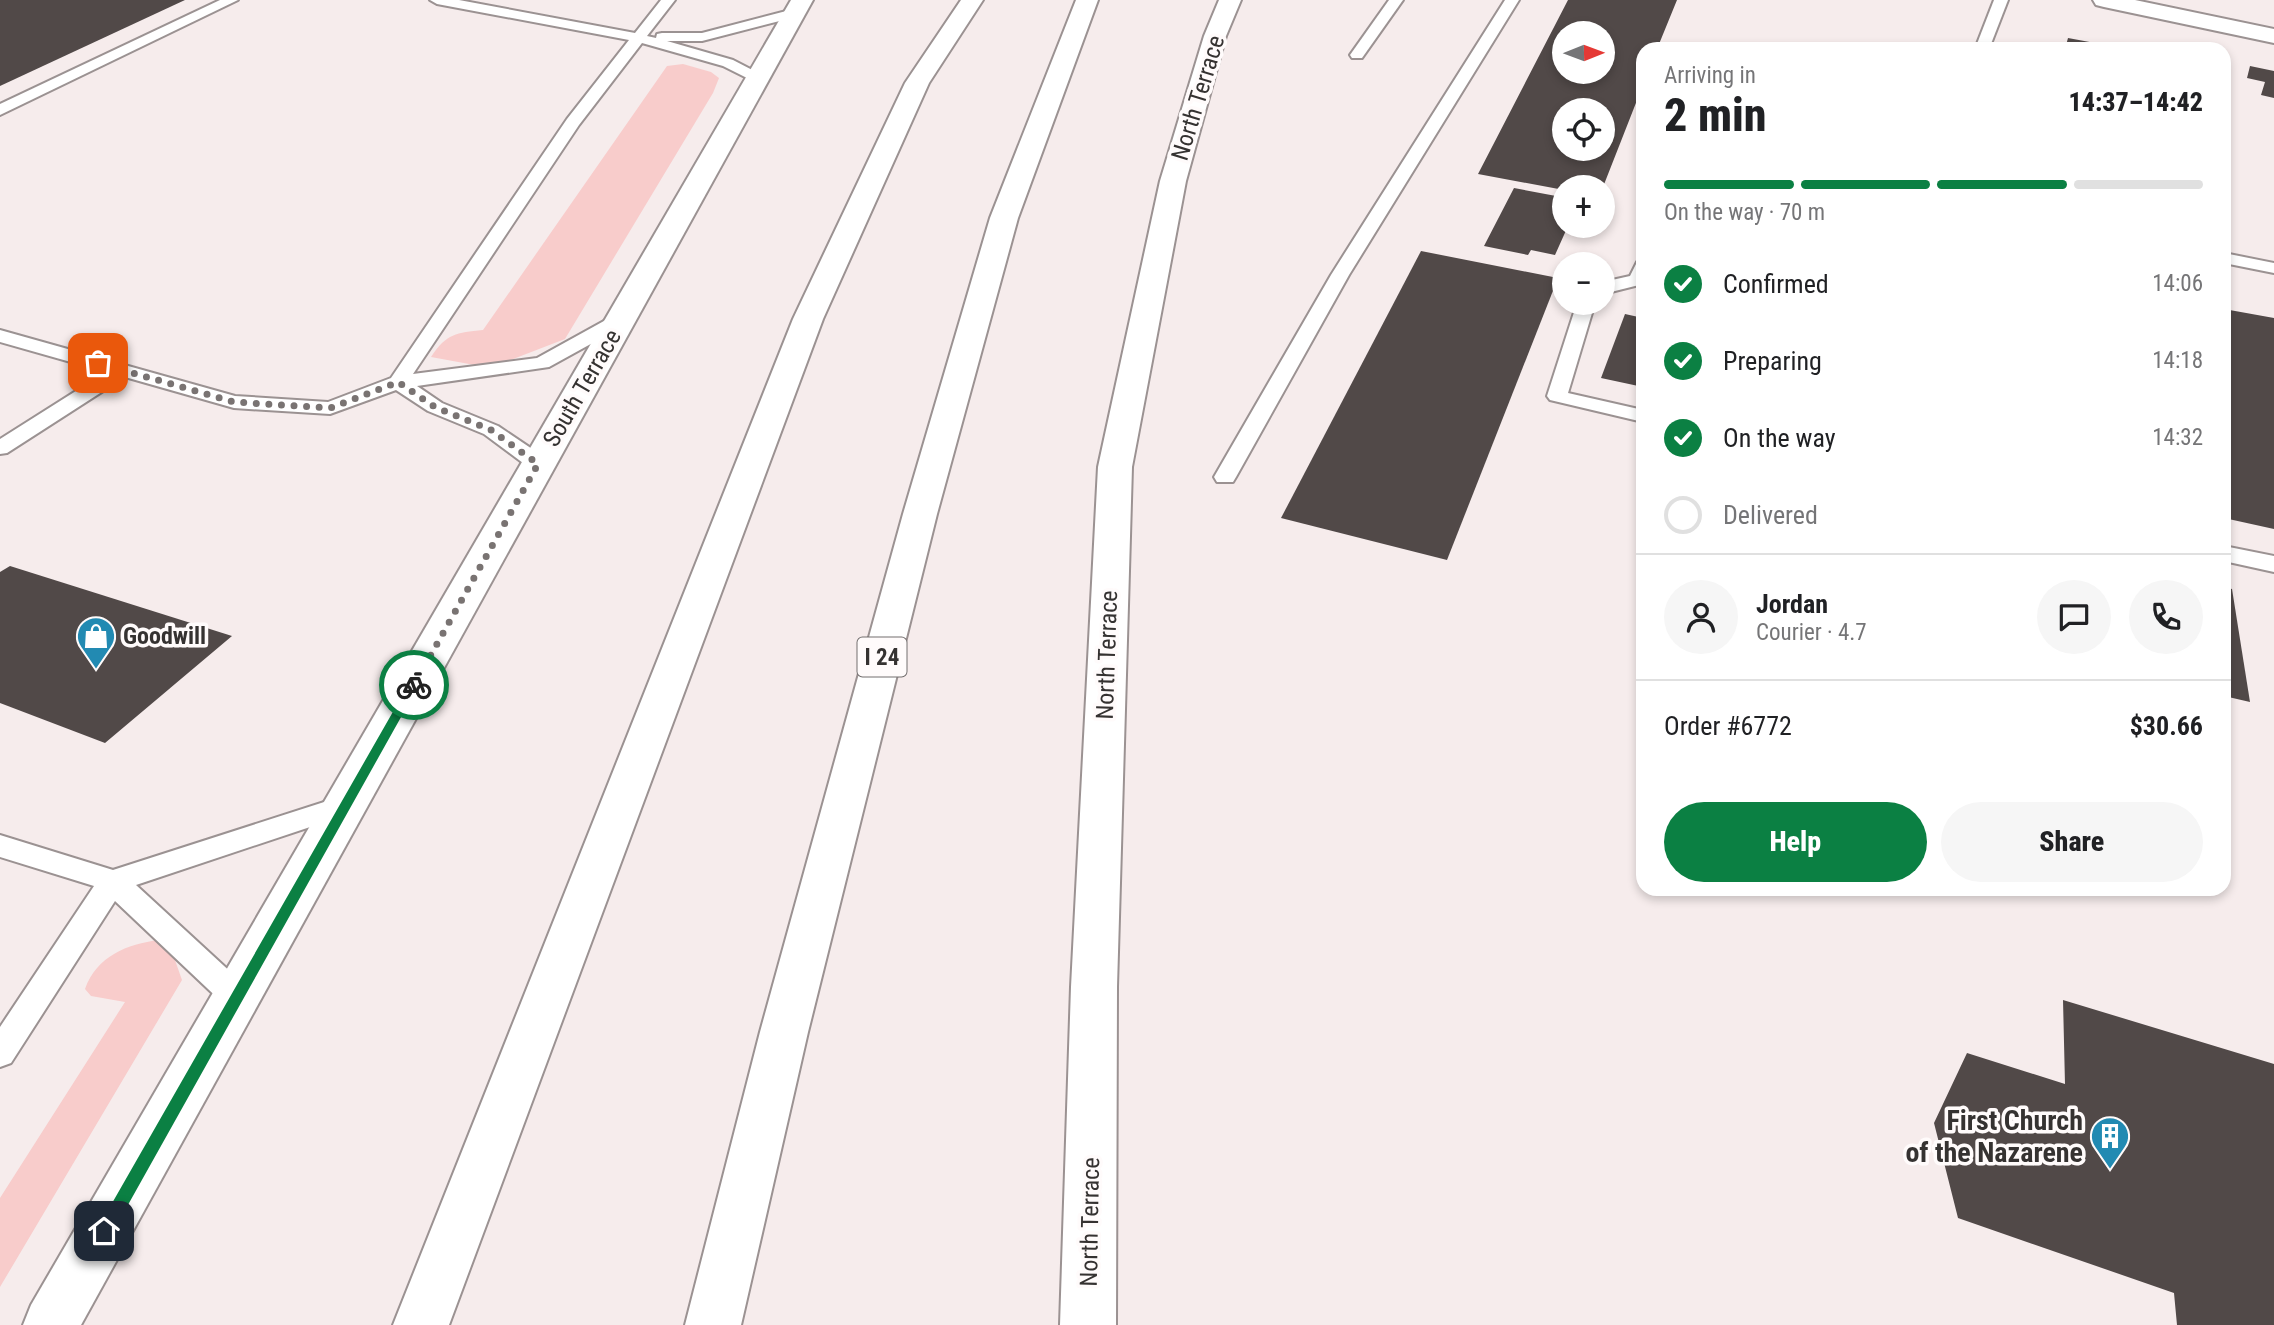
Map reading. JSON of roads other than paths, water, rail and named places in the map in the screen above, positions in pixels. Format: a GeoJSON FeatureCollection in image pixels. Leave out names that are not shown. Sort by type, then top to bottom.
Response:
{"type":"FeatureCollection","features":[{"type":"Feature","properties":{"kind":"main road"},"geometry":{"type":"LineString","coordinates":[[421,1325],[808,319],[916,83],[972,0]]}},
{"type":"Feature","properties":{"kind":"main road","name":"I 24"},"geometry":{"type":"LineString","coordinates":[[713,1325],[783,1032],[920,514],[1004,218],[1087,0]]}},
{"type":"Feature","properties":{"kind":"main road","name":"North Terrace"},"geometry":{"type":"LineString","coordinates":[[1088,1325],[1094,987],[1115,467],[1173,181],[1215,36],[1230,0]]}},
{"type":"Feature","properties":{"kind":"main road"},"geometry":{"type":"LineString","coordinates":[[2104,0],[2274,36]]}},
{"type":"Feature","properties":{"kind":"main road","name":"South Terrace"},"geometry":{"type":"LineString","coordinates":[[51,1325],[798,6]]}},
{"type":"Feature","properties":{"kind":"lane"},"geometry":{"type":"LineString","coordinates":[[0,110],[231,0]]}},
{"type":"Feature","properties":{"kind":"lane"},"geometry":{"type":"LineString","coordinates":[[437,0],[639,38],[729,63],[757,79]]}},
{"type":"Feature","properties":{"kind":"lane"},"geometry":{"type":"LineString","coordinates":[[398,382],[573,122],[668,0]]}},
{"type":"Feature","properties":{"kind":"lane"},"geometry":{"type":"LineString","coordinates":[[1357,55],[1396,0]]}},
{"type":"Feature","properties":{"kind":"lane"},"geometry":{"type":"LineString","coordinates":[[1225,477],[1340,275],[1512,0]]}},
{"type":"Feature","properties":{"kind":"lane"},"geometry":{"type":"LineString","coordinates":[[1985,42],[2001,0]]}},
{"type":"Feature","properties":{"kind":"lane"},"geometry":{"type":"LineString","coordinates":[[639,38],[702,37],[798,6]]}},
{"type":"Feature","properties":{"kind":"lane"},"geometry":{"type":"LineString","coordinates":[[2231,259],[2274,268]]}},
{"type":"Feature","properties":{"kind":"lane"},"geometry":{"type":"LineString","coordinates":[[1615,285],[1636,280]]}},
{"type":"Feature","properties":{"kind":"lane"},"geometry":{"type":"LineString","coordinates":[[1582,315],[1557,396],[1636,414]]}},
{"type":"Feature","properties":{"kind":"lane"},"geometry":{"type":"LineString","coordinates":[[0,336],[234,402],[330,408],[398,382],[542,363],[620,320]]}},
{"type":"Feature","properties":{"kind":"lane"},"geometry":{"type":"LineString","coordinates":[[0,448],[123,370]]}},
{"type":"Feature","properties":{"kind":"lane"},"geometry":{"type":"LineString","coordinates":[[398,382],[435,407],[491,430],[538,464]]}},
{"type":"Feature","properties":{"kind":"lane"},"geometry":{"type":"LineString","coordinates":[[2231,555],[2274,565]]}},
{"type":"Feature","properties":{"kind":"lane"},"geometry":{"type":"LineString","coordinates":[[0,1054],[113,881],[346,805]]}},
{"type":"Feature","properties":{"kind":"lane"},"geometry":{"type":"LineString","coordinates":[[0,846],[113,881],[237,997]]}},
{"type":"Feature","properties":{"kind":"place","name":"Goodwill"},"geometry":{"type":"Point","coordinates":[96,670]}},
{"type":"Feature","properties":{"kind":"place","name":"First Church of the Nazarene"},"geometry":{"type":"Point","coordinates":[2110,1170]}}]}
